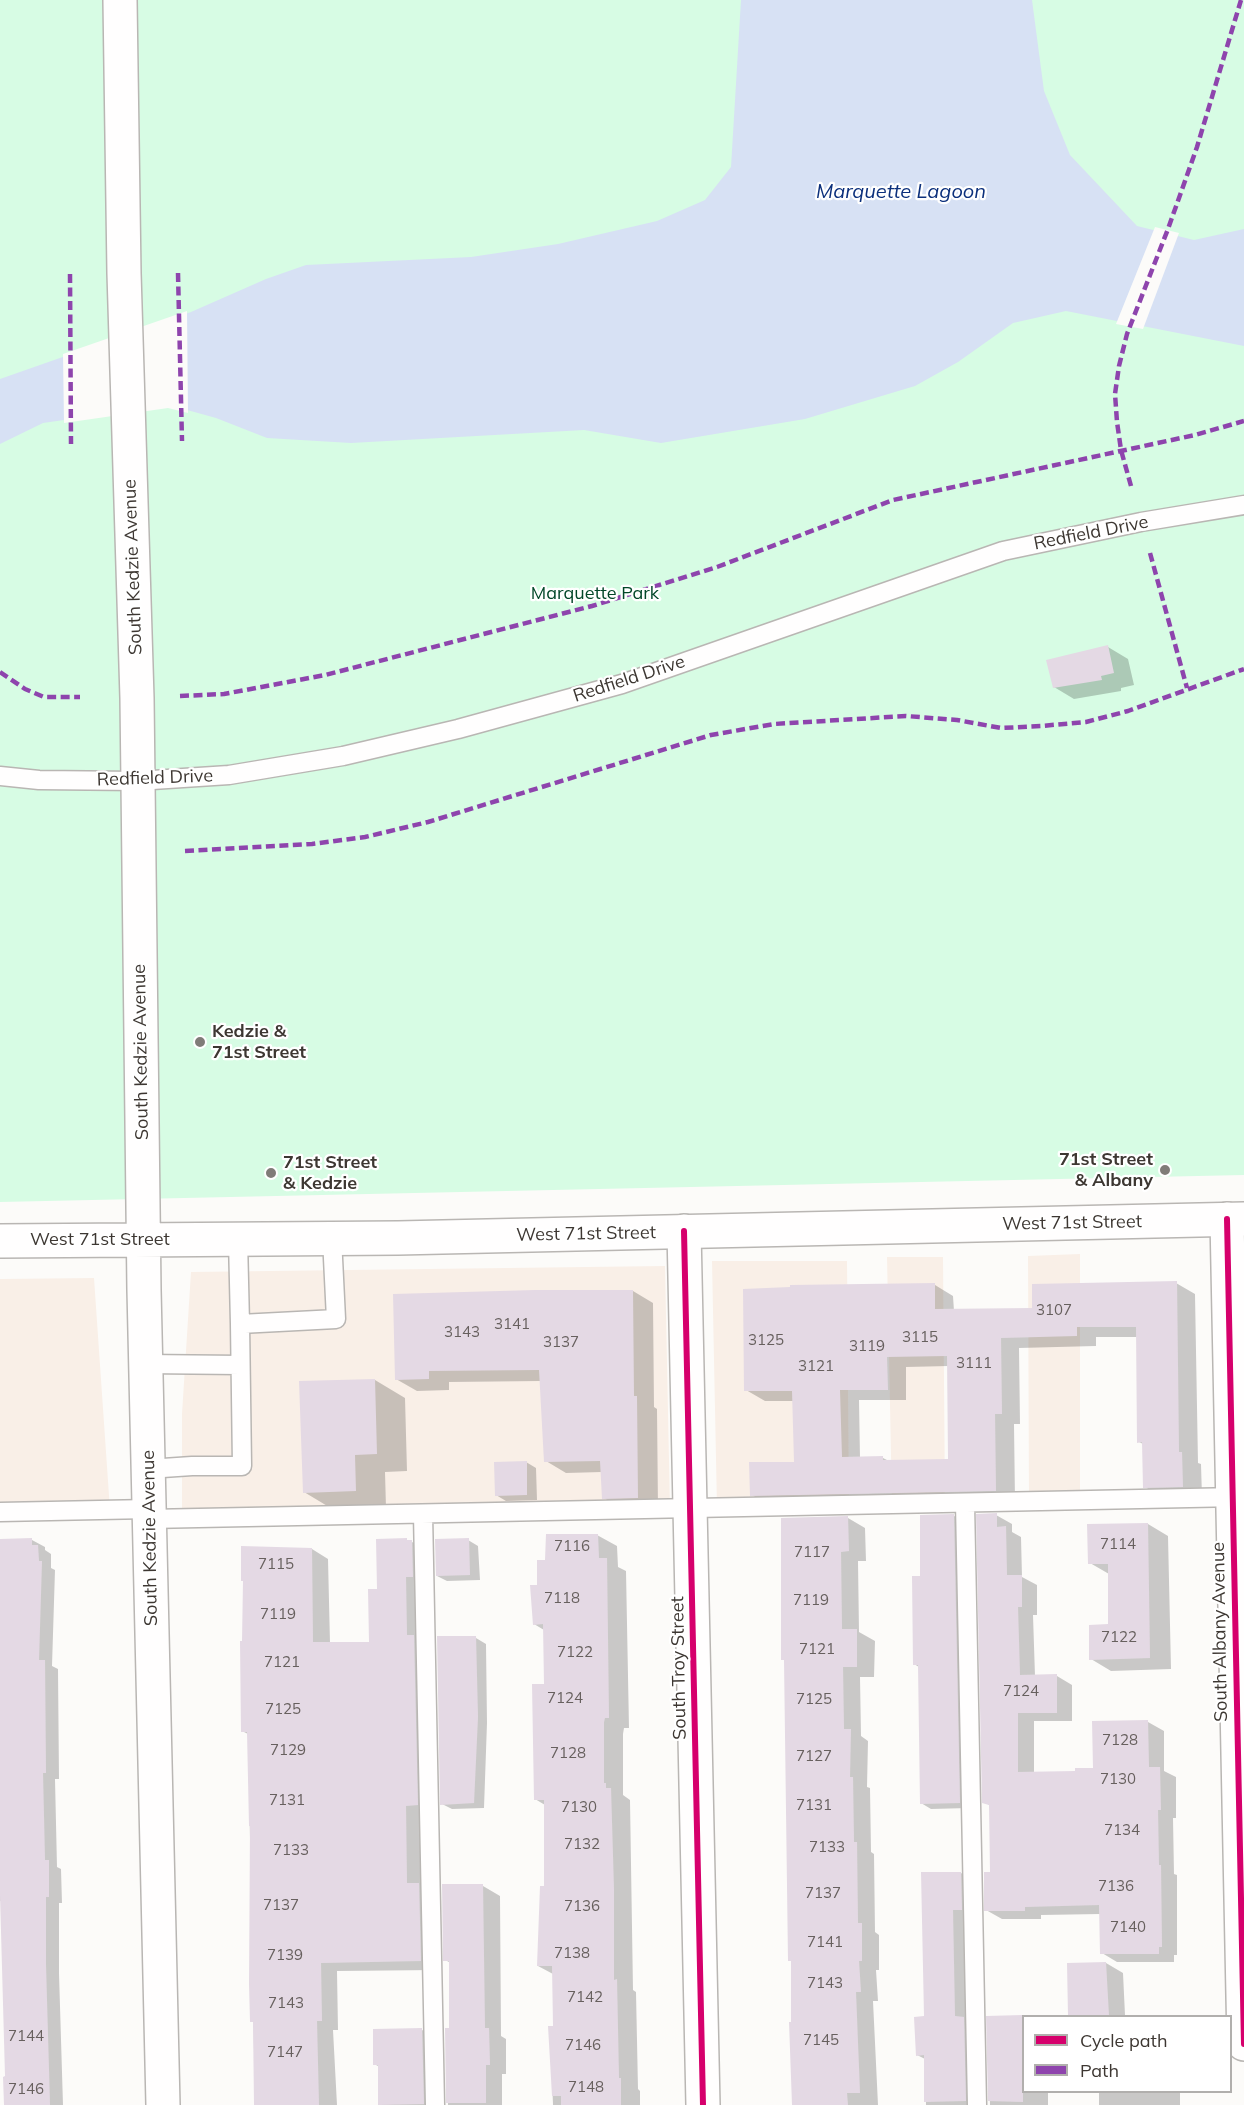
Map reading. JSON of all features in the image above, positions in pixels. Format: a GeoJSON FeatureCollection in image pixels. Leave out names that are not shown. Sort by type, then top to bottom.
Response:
{"type":"FeatureCollection","features":[{"type":"Feature","properties":{"kind":"main road","name":"South Kedzie Avenue"},"geometry":{"type":"LineString","coordinates":[[120,0],[124,273],[137,698],[145,1364],[163,2105]]}},
{"type":"Feature","properties":{"kind":"main road","name":"West 71st Street"},"geometry":{"type":"LineString","coordinates":[[0,1241],[332,1239],[1235,1219]]}},
{"type":"Feature","properties":{"kind":"main road","name":"South Albany Avenue"},"geometry":{"type":"LineString","coordinates":[[1235,1219],[1244,2044]]}},
{"type":"Feature","properties":{"kind":"main road","name":"South Troy Street"},"geometry":{"type":"LineString","coordinates":[[684,1231],[703,2105]]}},
{"type":"Feature","properties":{"kind":"lane","name":"Redfield Drive"},"geometry":{"type":"LineString","coordinates":[[0,776],[39,780],[137,781],[229,775],[343,756],[447,732],[622,684],[1003,551],[1141,522],[1244,505]]}},
{"type":"Feature","properties":{"kind":"lane"},"geometry":{"type":"LineString","coordinates":[[240,1324],[336,1319],[332,1239]]}},
{"type":"Feature","properties":{"kind":"lane"},"geometry":{"type":"LineString","coordinates":[[148,1469],[242,1466],[238,1240]]}},
{"type":"Feature","properties":{"kind":"lane"},"geometry":{"type":"LineString","coordinates":[[145,1364],[240,1365]]}},
{"type":"Feature","properties":{"kind":"lane"},"geometry":{"type":"LineString","coordinates":[[0,1512],[423,1514],[1238,1497]]}},
{"type":"Feature","properties":{"kind":"lane"},"geometry":{"type":"LineString","coordinates":[[965,1503],[977,2105]]}},
{"type":"Feature","properties":{"kind":"lane"},"geometry":{"type":"LineString","coordinates":[[423,1514],[435,2105]]}},
{"type":"Feature","properties":{"kind":"shaded area"},"geometry":{"type":"Polygon","coordinates":[[[1080,1254],[1080,1500],[1029,1501],[1028,1256],[1080,1254]]]}},
{"type":"Feature","properties":{"kind":"shaded area"},"geometry":{"type":"Polygon","coordinates":[[[887,1257],[943,1257],[945,1503],[892,1504],[887,1257]]]}},
{"type":"Feature","properties":{"kind":"shaded area"},"geometry":{"type":"Polygon","coordinates":[[[712,1261],[847,1261],[849,1505],[717,1508],[712,1261]]]}},
{"type":"Feature","properties":{"kind":"shaded area"},"geometry":{"type":"Polygon","coordinates":[[[665,1266],[670,1509],[182,1519],[182,1414],[191,1272],[665,1266]]]}},
{"type":"Feature","properties":{"kind":"shaded area"},"geometry":{"type":"Polygon","coordinates":[[[94,1278],[110,1510],[0,1512],[0,1279],[94,1278]]]}},
{"type":"Feature","properties":{"kind":"green space","name":"Marquette Park"},"geometry":{"type":"Polygon","coordinates":[[[0,0],[1244,0],[1244,1175],[0,1202],[0,0]]]}},
{"type":"Feature","properties":{"kind":"water","name":"Marquette Lagoon"},"geometry":{"type":"Polygon","coordinates":[[[741,0],[1032,0],[1044,91],[1070,155],[1137,226],[1194,240],[1244,229],[1244,346],[1066,311],[1013,323],[958,362],[915,386],[805,419],[661,443],[584,430],[351,443],[267,438],[216,418],[169,405],[43,423],[0,444],[0,379],[191,312],[266,279],[306,265],[471,257],[558,244],[657,221],[705,200],[731,167],[741,0]]]}},
{"type":"Feature","properties":{"kind":"pier"},"geometry":{"type":"Polygon","coordinates":[[[1155,227],[1179,233],[1143,329],[1116,324],[1155,227]]]}},
{"type":"Feature","properties":{"kind":"pier"},"geometry":{"type":"Polygon","coordinates":[[[187,311],[188,413],[168,408],[64,423],[63,354],[187,311]]]}},
{"type":"Feature","properties":{"kind":"building"},"geometry":{"type":"Polygon","coordinates":[[[1108,645],[1114,673],[1101,676],[1102,680],[1053,688],[1046,660],[1108,645]]]}},
{"type":"Feature","properties":{"kind":"building"},"geometry":{"type":"Polygon","coordinates":[[[1177,1281],[1179,1452],[1182,1452],[1183,1487],[1143,1488],[1142,1442],[1137,1443],[1136,1327],[1077,1327],[1077,1336],[1001,1338],[1002,1414],[995,1414],[996,1491],[750,1496],[749,1462],[794,1462],[792,1391],[744,1391],[743,1289],[790,1287],[790,1285],[935,1283],[935,1309],[1032,1308],[1032,1284],[1177,1281]],[[947,1356],[887,1357],[888,1390],[840,1390],[842,1457],[883,1456],[883,1460],[948,1459],[947,1356]]]}},
{"type":"Feature","properties":{"kind":"building"},"geometry":{"type":"Polygon","coordinates":[[[633,1290],[638,1498],[602,1499],[600,1461],[544,1462],[539,1370],[429,1371],[429,1379],[395,1380],[393,1294],[633,1290]]]}},
{"type":"Feature","properties":{"kind":"building"},"geometry":{"type":"Polygon","coordinates":[[[375,1379],[377,1454],[355,1455],[356,1491],[303,1493],[299,1381],[375,1379]]]}},
{"type":"Feature","properties":{"kind":"building"},"geometry":{"type":"Polygon","coordinates":[[[527,1461],[527,1495],[495,1496],[494,1462],[527,1461]]]}},
{"type":"Feature","properties":{"kind":"building"},"geometry":{"type":"Polygon","coordinates":[[[997,1513],[997,1527],[1006,1526],[1007,1575],[1022,1575],[1022,1607],[1018,1607],[1020,1675],[1057,1674],[1057,1713],[1018,1713],[1018,1772],[1075,1771],[1075,1768],[1093,1768],[1092,1721],[1148,1720],[1149,1767],[1160,1767],[1161,1810],[1158,1810],[1162,1947],[1159,1947],[1159,1954],[1100,1954],[1099,1905],[1025,1907],[1025,1911],[984,1911],[984,1872],[990,1872],[989,1805],[982,1803],[976,1514],[997,1513]]]}},
{"type":"Feature","properties":{"kind":"building"},"geometry":{"type":"Polygon","coordinates":[[[954,1514],[960,1803],[920,1804],[918,1665],[913,1665],[912,1576],[920,1576],[920,1515],[954,1514]]]}},
{"type":"Feature","properties":{"kind":"building"},"geometry":{"type":"Polygon","coordinates":[[[848,1516],[849,1551],[841,1552],[842,1629],[857,1629],[857,1667],[843,1667],[844,1729],[851,1729],[850,1777],[853,1777],[854,1842],[857,1842],[858,1923],[862,1923],[862,1961],[859,1961],[861,1992],[856,1992],[860,2093],[847,2093],[848,2105],[792,2105],[784,1660],[781,1660],[781,1518],[848,1516]]]}},
{"type":"Feature","properties":{"kind":"building"},"geometry":{"type":"Polygon","coordinates":[[[1148,1523],[1150,1658],[1089,1660],[1089,1625],[1108,1624],[1108,1564],[1088,1564],[1087,1524],[1148,1523]]]}},
{"type":"Feature","properties":{"kind":"building"},"geometry":{"type":"Polygon","coordinates":[[[546,1534],[598,1534],[599,1558],[607,1558],[609,1718],[605,1718],[604,1722],[604,1783],[606,1783],[606,1788],[611,1788],[614,1980],[617,1979],[621,2105],[561,2105],[561,2096],[552,2096],[548,2026],[553,2026],[552,1966],[537,1966],[540,1886],[544,1886],[544,1800],[534,1800],[532,1684],[544,1684],[543,1624],[533,1625],[530,1585],[537,1585],[537,1560],[545,1560],[546,1534]]]}},
{"type":"Feature","properties":{"kind":"building"},"geometry":{"type":"Polygon","coordinates":[[[32,1538],[32,1545],[38,1545],[39,1561],[42,1561],[39,1660],[45,1660],[46,1773],[43,1773],[45,1860],[49,1860],[49,1897],[46,1897],[46,1965],[50,2105],[4,2105],[0,1895],[0,1539],[32,1538]]]}},
{"type":"Feature","properties":{"kind":"building"},"geometry":{"type":"Polygon","coordinates":[[[407,1538],[407,1540],[412,1540],[413,1577],[406,1577],[407,1635],[414,1635],[418,1805],[406,1806],[407,1883],[419,1883],[421,1961],[321,1963],[322,2021],[317,2021],[319,2105],[254,2105],[253,2022],[250,2022],[249,1984],[250,1826],[247,1732],[241,1732],[240,1641],[242,1641],[243,1581],[241,1581],[241,1546],[312,1548],[313,1642],[369,1642],[368,1589],[377,1589],[376,1539],[407,1538]]]}},
{"type":"Feature","properties":{"kind":"building"},"geometry":{"type":"Polygon","coordinates":[[[469,1538],[470,1575],[436,1576],[435,1539],[469,1538]]]}},
{"type":"Feature","properties":{"kind":"building"},"geometry":{"type":"Polygon","coordinates":[[[437,1636],[476,1636],[478,1717],[474,1803],[440,1805],[437,1636]]]}},
{"type":"Feature","properties":{"kind":"building"},"geometry":{"type":"Polygon","coordinates":[[[921,1872],[961,1872],[962,1910],[953,1910],[955,2016],[964,2017],[966,2101],[924,2102],[924,2055],[916,2056],[914,2017],[924,2016],[921,1872]]]}},
{"type":"Feature","properties":{"kind":"building"},"geometry":{"type":"Polygon","coordinates":[[[442,1884],[483,1884],[485,2028],[489,2028],[490,2065],[486,2065],[486,2103],[446,2103],[445,2028],[449,2028],[449,1961],[443,1961],[442,1884]]]}},
{"type":"Feature","properties":{"kind":"building"},"geometry":{"type":"Polygon","coordinates":[[[1106,1962],[1109,2015],[1068,2015],[1067,1963],[1106,1962]]]}},
{"type":"Feature","properties":{"kind":"building"},"geometry":{"type":"Polygon","coordinates":[[[1022,2015],[1023,2102],[988,2101],[986,2016],[1022,2015]]]}},
{"type":"Feature","properties":{"kind":"building"},"geometry":{"type":"Polygon","coordinates":[[[422,2028],[424,2104],[378,2105],[378,2065],[373,2065],[373,2029],[422,2028]]]}},
{"type":"Feature","properties":{"kind":"marked path"},"geometry":{"type":"LineString","coordinates":[[1131,486],[1121,450],[1117,422],[1115,394],[1119,366],[1127,334],[1197,147],[1241,0]]}},
{"type":"Feature","properties":{"kind":"marked path"},"geometry":{"type":"LineString","coordinates":[[178,273],[182,441]]}},
{"type":"Feature","properties":{"kind":"marked path"},"geometry":{"type":"LineString","coordinates":[[70,274],[71,444]]}},
{"type":"Feature","properties":{"kind":"marked path"},"geometry":{"type":"LineString","coordinates":[[180,696],[224,694],[325,675],[592,606],[717,567],[893,500],[1195,435],[1244,421]]}},
{"type":"Feature","properties":{"kind":"marked path"},"geometry":{"type":"LineString","coordinates":[[1150,553],[1187,688]]}},
{"type":"Feature","properties":{"kind":"marked path"},"geometry":{"type":"LineString","coordinates":[[185,851],[312,844],[365,837],[428,822],[711,735],[774,724],[906,716],[957,720],[1001,728],[1086,722],[1128,711],[1244,669]]}},
{"type":"Feature","properties":{"kind":"marked path"},"geometry":{"type":"LineString","coordinates":[[0,672],[25,689],[44,697],[80,697]]}},
{"type":"Feature","properties":{"kind":"cycle path"},"geometry":{"type":"LineString","coordinates":[[1227,1219],[1244,2044]]}},
{"type":"Feature","properties":{"kind":"cycle path"},"geometry":{"type":"LineString","coordinates":[[684,1231],[703,2105]]}},
{"type":"Feature","properties":{"kind":"place","name":"Kedzie & 71st Street"},"geometry":{"type":"Point","coordinates":[200,1042]}},
{"type":"Feature","properties":{"kind":"place","name":"71st Street & Albany"},"geometry":{"type":"Point","coordinates":[1165,1170]}},
{"type":"Feature","properties":{"kind":"place","name":"71st Street & Kedzie"},"geometry":{"type":"Point","coordinates":[271,1173]}}]}
